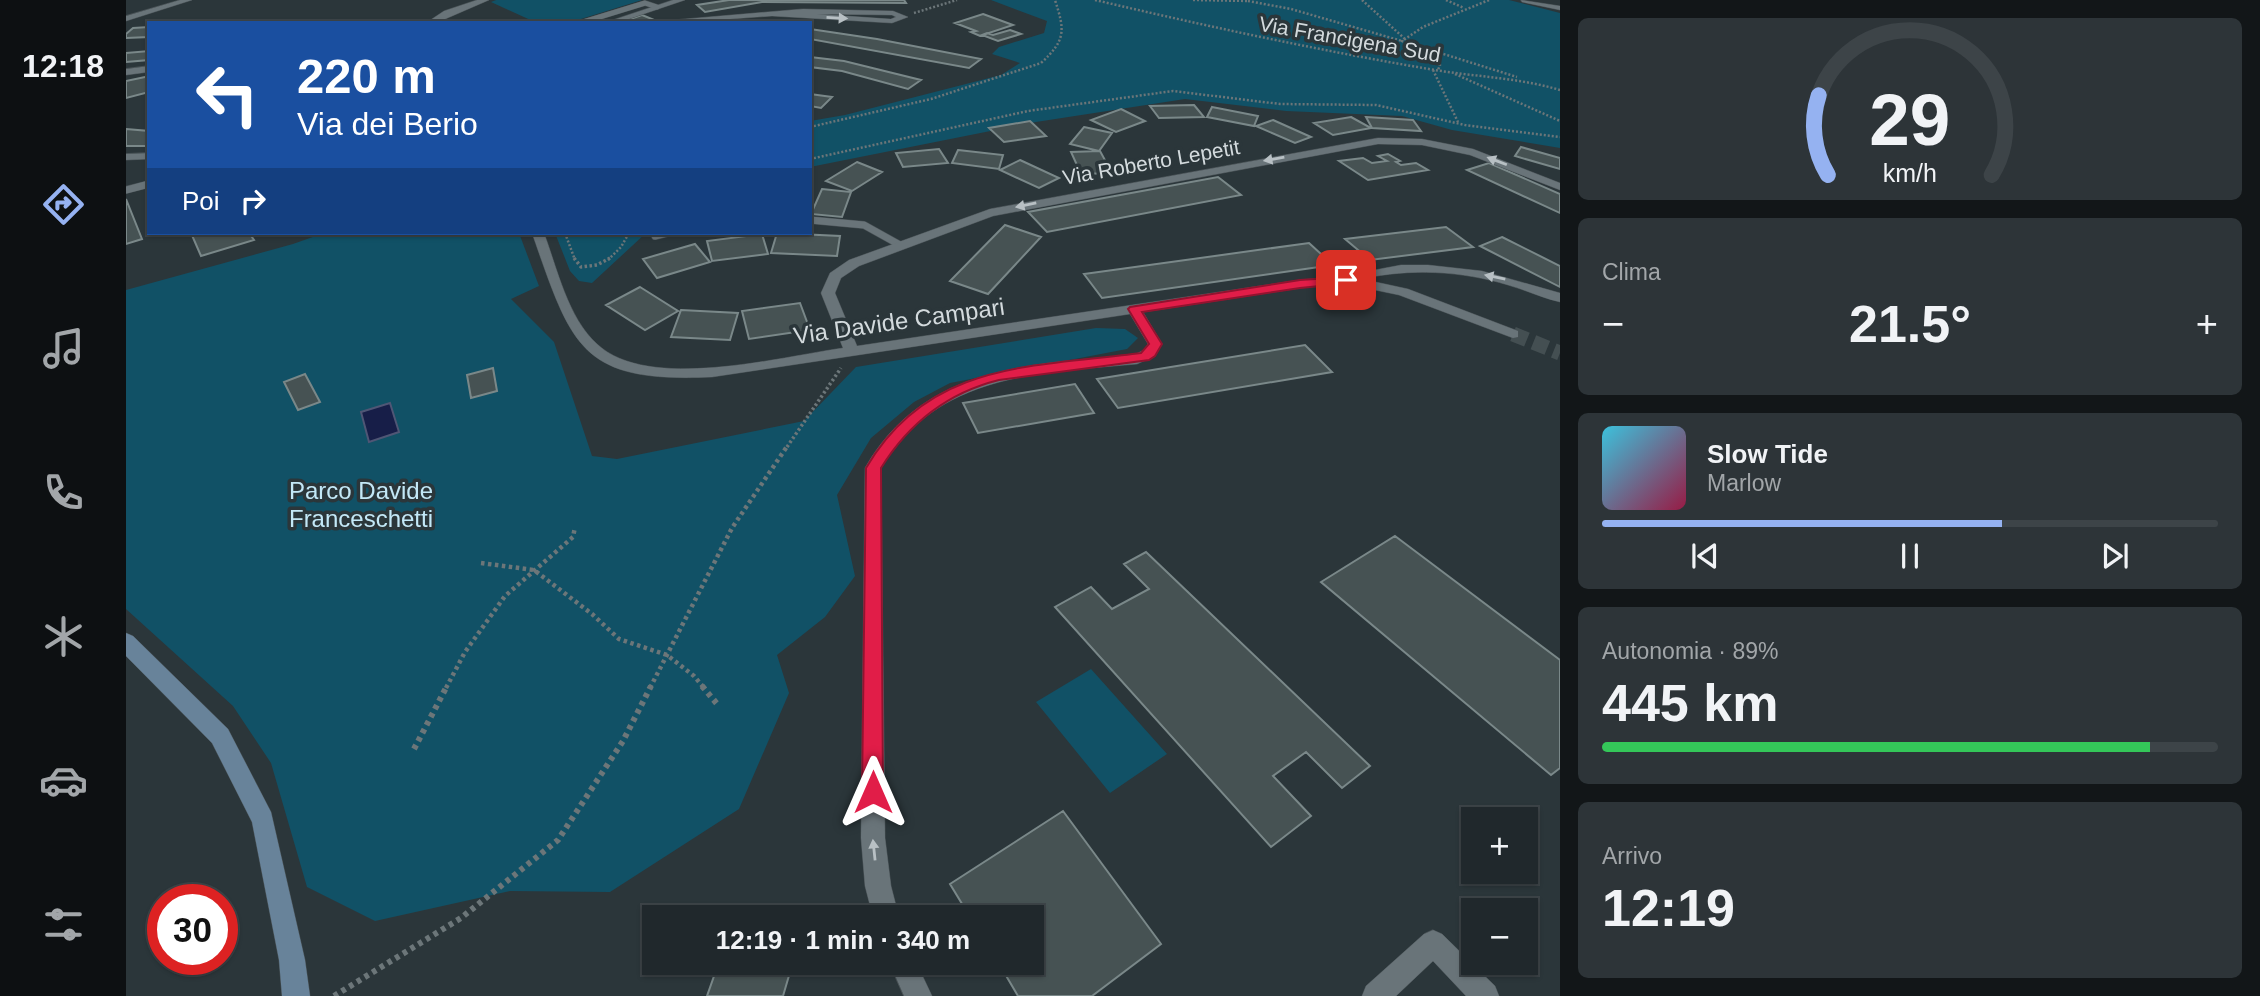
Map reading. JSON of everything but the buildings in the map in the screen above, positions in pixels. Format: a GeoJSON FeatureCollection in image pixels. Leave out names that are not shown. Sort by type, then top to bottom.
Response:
{"type":"FeatureCollection","features":[{"type":"Feature","properties":{"kind":"street"},"geometry":{"type":"LineString","coordinates":[[126,19],[188,0]]}},
{"type":"Feature","properties":{"kind":"street"},"geometry":{"type":"LineString","coordinates":[[433,21],[447,13],[485,0]]}},
{"type":"Feature","properties":{"kind":"street"},"geometry":{"type":"LineString","coordinates":[[613,21],[658,4],[681,0]]}},
{"type":"Feature","properties":{"kind":"street"},"geometry":{"type":"LineString","coordinates":[[1525,0],[1560,8]]}},
{"type":"Feature","properties":{"kind":"street"},"geometry":{"type":"LineString","coordinates":[[658,4],[666,21]]}},
{"type":"Feature","properties":{"kind":"street"},"geometry":{"type":"LineString","coordinates":[[677,21],[769,13],[892,21],[902,20],[903,16]]}},
{"type":"Feature","properties":{"kind":"street"},"geometry":{"type":"LineString","coordinates":[[126,72],[147,69]]}},
{"type":"Feature","properties":{"kind":"street","name":"Via Roberto Lepetit"},"geometry":{"type":"LineString","coordinates":[[852,352],[828,293],[835,276],[853,263],[990,213],[1378,141],[1422,142],[1473,152],[1560,187]]}},
{"type":"Feature","properties":{"kind":"street"},"geometry":{"type":"LineString","coordinates":[[126,158],[147,156]]}},
{"type":"Feature","properties":{"kind":"street","name":"Via Davide Campari"},"geometry":{"type":"LineString","coordinates":[[539,235],[573,325],[588,345],[612,363],[649,373],[688,374],[852,352],[1300,284],[1346,280],[1372,272],[1434,270],[1497,277],[1560,298]]}},
{"type":"Feature","properties":{"kind":"street"},"geometry":{"type":"LineString","coordinates":[[1415,296],[1420,278],[1434,270]]}},
{"type":"Feature","properties":{"kind":"street","name":"Via Davide Campari"},"geometry":{"type":"LineString","coordinates":[[1346,280],[1415,296],[1513,334]]}},
{"type":"Feature","properties":{"kind":"street"},"geometry":{"type":"LineString","coordinates":[[883,905],[873,838],[873,468],[893,437],[920,412],[972,383],[1047,369],[1137,359],[1150,353],[1155,344],[1134,309]]}},
{"type":"Feature","properties":{"kind":"street"},"geometry":{"type":"LineString","coordinates":[[126,642],[220,736],[263,820],[292,960],[296,996]]}},
{"type":"Feature","properties":{"kind":"street"},"geometry":{"type":"LineString","coordinates":[[1376,996],[1433,943],[1485,996]]}},
{"type":"Feature","properties":{"kind":"street"},"geometry":{"type":"LineString","coordinates":[[908,975],[918,996]]}},
{"type":"Feature","properties":{"kind":"lane"},"geometry":{"type":"LineString","coordinates":[[586,21],[645,3],[658,4]]}},
{"type":"Feature","properties":{"kind":"lane"},"geometry":{"type":"LineString","coordinates":[[126,190],[147,185]]}},
{"type":"Feature","properties":{"kind":"lane"},"geometry":{"type":"LineString","coordinates":[[812,220],[864,225],[900,245]]}},
{"type":"Feature","properties":{"kind":"lane"},"geometry":{"type":"LineString","coordinates":[[655,236],[659,235]]}},
{"type":"Feature","properties":{"kind":"path"},"geometry":{"type":"LineString","coordinates":[[903,16],[957,0]]}},
{"type":"Feature","properties":{"kind":"path"},"geometry":{"type":"LineString","coordinates":[[812,127],[931,99],[1041,63],[1052,53],[1061,37],[1063,22],[1055,0]]}},
{"type":"Feature","properties":{"kind":"path","name":"Via Francigena Sud"},"geometry":{"type":"LineString","coordinates":[[1095,0],[1228,31],[1432,70],[1526,80],[1560,90]]}},
{"type":"Feature","properties":{"kind":"path"},"geometry":{"type":"LineString","coordinates":[[1192,0],[1267,0]]}},
{"type":"Feature","properties":{"kind":"path"},"geometry":{"type":"LineString","coordinates":[[1362,0],[1404,40]]}},
{"type":"Feature","properties":{"kind":"path"},"geometry":{"type":"LineString","coordinates":[[1446,0],[1465,9]]}},
{"type":"Feature","properties":{"kind":"path"},"geometry":{"type":"LineString","coordinates":[[1404,40],[1423,27],[1489,0]]}},
{"type":"Feature","properties":{"kind":"path"},"geometry":{"type":"LineString","coordinates":[[1248,1],[1291,9],[1404,40],[1452,72],[1560,121]]}},
{"type":"Feature","properties":{"kind":"path"},"geometry":{"type":"LineString","coordinates":[[1413,45],[1526,80]]}},
{"type":"Feature","properties":{"kind":"path"},"geometry":{"type":"LineString","coordinates":[[1438,70],[1440,65]]}},
{"type":"Feature","properties":{"kind":"path"},"geometry":{"type":"LineString","coordinates":[[1432,70],[1458,122]]}},
{"type":"Feature","properties":{"kind":"path"},"geometry":{"type":"LineString","coordinates":[[812,159],[1028,111],[1174,91],[1280,104],[1376,105],[1465,125],[1560,137]]}},
{"type":"Feature","properties":{"kind":"path"},"geometry":{"type":"LineString","coordinates":[[566,235],[575,260],[581,267],[592,267],[601,266],[620,250],[628,235]]}},
{"type":"Feature","properties":{"kind":"path"},"geometry":{"type":"LineString","coordinates":[[334,996],[461,918],[558,840],[623,741],[732,528],[852,352]]}},
{"type":"Feature","properties":{"kind":"path"},"geometry":{"type":"LineString","coordinates":[[414,749],[465,652],[505,596],[573,537],[575,527]]}},
{"type":"Feature","properties":{"kind":"path"},"geometry":{"type":"LineString","coordinates":[[481,563],[534,570],[620,639],[667,655],[694,676],[718,705]]}},
{"type":"Feature","properties":{"kind":"green space"},"geometry":{"type":"Polygon","coordinates":[[[642,0],[574,21],[533,21],[491,2],[642,0]]]}},
{"type":"Feature","properties":{"kind":"green space"},"geometry":{"type":"Polygon","coordinates":[[[991,0],[1509,0],[1560,13],[1560,148],[1452,130],[1402,116],[1286,111],[1185,99],[1036,122],[812,167],[812,121],[845,115],[1001,75],[1020,63],[992,54],[999,47],[1044,33],[1047,21],[991,0]]]}},
{"type":"Feature","properties":{"kind":"green space","name":"Parco Davide Franceschetti"},"geometry":{"type":"Polygon","coordinates":[[[318,235],[520,235],[539,286],[511,299],[554,342],[592,456],[617,459],[804,421],[856,367],[1096,328],[1125,329],[1138,338],[1127,349],[950,383],[914,402],[871,438],[837,495],[855,576],[825,617],[777,655],[789,693],[739,809],[610,892],[510,891],[375,921],[307,887],[271,763],[233,706],[126,609],[126,290],[318,235]]]}},
{"type":"Feature","properties":{"kind":"green space"},"geometry":{"type":"Polygon","coordinates":[[[556,235],[644,235],[592,283],[579,281],[570,271],[556,235]]]}},
{"type":"Feature","properties":{"kind":"green space"},"geometry":{"type":"Polygon","coordinates":[[[1091,669],[1167,754],[1110,793],[1036,702],[1091,669]]]}},
{"type":"Feature","properties":{"kind":"shaded area"},"geometry":{"type":"Polygon","coordinates":[[[390,403],[399,432],[369,442],[361,412],[390,403]]]}},
{"type":"Feature","properties":{"kind":"tunnel"},"geometry":{"type":"LineString","coordinates":[[1513,334],[1560,353]]}},
{"type":"Feature","properties":{"kind":"route"},"geometry":{"type":"LineString","coordinates":[[873,792],[873,468],[893,437],[928,406],[957,388],[972,383],[999,376],[1145,357],[1154,349],[1155,344],[1134,309],[1300,284],[1346,280]]}}]}
